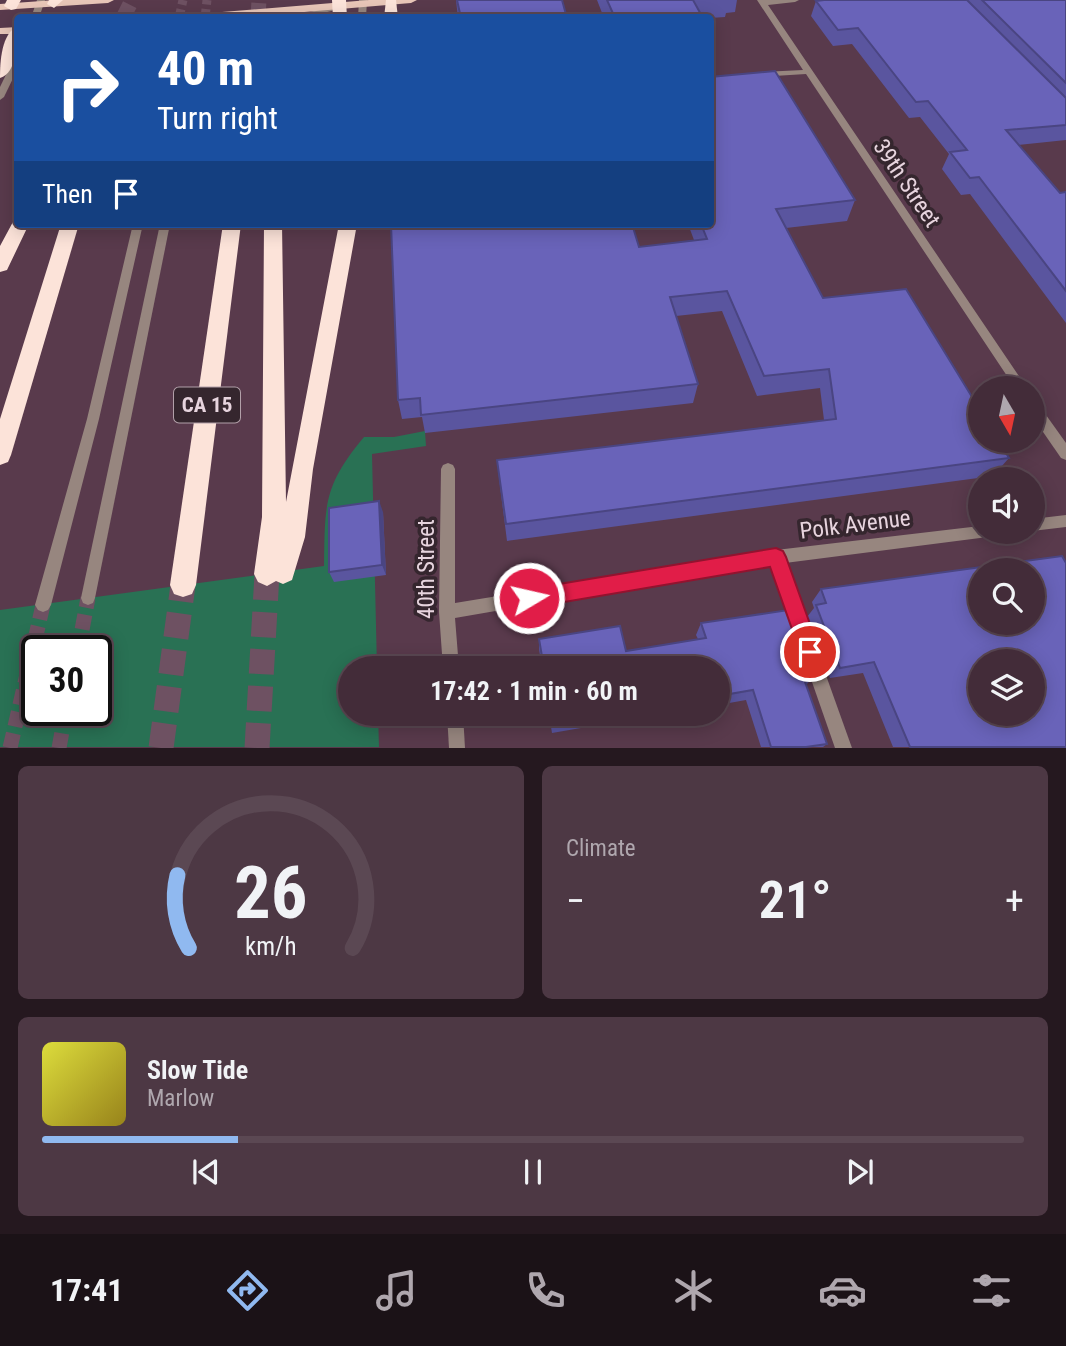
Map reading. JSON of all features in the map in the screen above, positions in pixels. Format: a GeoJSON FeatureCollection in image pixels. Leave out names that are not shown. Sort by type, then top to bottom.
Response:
{"type":"FeatureCollection","features":[{"type":"Feature","properties":{"kind":"highway"},"geometry":{"type":"LineString","coordinates":[[0,74],[14,40]]}},
{"type":"Feature","properties":{"kind":"highway"},"geometry":{"type":"LineString","coordinates":[[0,265],[18,228]]}},
{"type":"Feature","properties":{"kind":"highway"},"geometry":{"type":"LineString","coordinates":[[0,455],[69,228]]}},
{"type":"Feature","properties":{"kind":"highway","name":"CA 15"},"geometry":{"type":"LineString","coordinates":[[183,585],[231,228]]}},
{"type":"Feature","properties":{"kind":"highway"},"geometry":{"type":"LineString","coordinates":[[273,228],[275,573],[293,537],[344,228]]}},
{"type":"Feature","properties":{"kind":"main road"},"geometry":{"type":"LineString","coordinates":[[8,4],[108,0]]}},
{"type":"Feature","properties":{"kind":"main road"},"geometry":{"type":"LineString","coordinates":[[247,14],[411,0]]}},
{"type":"Feature","properties":{"kind":"street"},"geometry":{"type":"LineString","coordinates":[[48,2],[71,0]]}},
{"type":"Feature","properties":{"kind":"street"},"geometry":{"type":"LineString","coordinates":[[761,1],[795,0]]}},
{"type":"Feature","properties":{"kind":"street","name":"39th Street"},"geometry":{"type":"LineString","coordinates":[[761,1],[806,72],[1013,376]]}},
{"type":"Feature","properties":{"kind":"street"},"geometry":{"type":"LineString","coordinates":[[311,14],[339,8]]}},
{"type":"Feature","properties":{"kind":"street"},"geometry":{"type":"LineString","coordinates":[[0,97],[14,67]]}},
{"type":"Feature","properties":{"kind":"street"},"geometry":{"type":"LineString","coordinates":[[751,75],[806,72]]}},
{"type":"Feature","properties":{"kind":"street"},"geometry":{"type":"LineString","coordinates":[[43,605],[93,419],[137,228]]}},
{"type":"Feature","properties":{"kind":"street"},"geometry":{"type":"LineString","coordinates":[[88,598],[164,228]]}},
{"type":"Feature","properties":{"kind":"street"},"geometry":{"type":"LineString","coordinates":[[1045,424],[1066,454]]}},
{"type":"Feature","properties":{"kind":"street","name":"40th Street"},"geometry":{"type":"LineString","coordinates":[[448,470],[447,612],[450,656]]}},
{"type":"Feature","properties":{"kind":"street"},"geometry":{"type":"LineString","coordinates":[[1045,523],[1066,521]]}},
{"type":"Feature","properties":{"kind":"street","name":"Polk Avenue"},"geometry":{"type":"LineString","coordinates":[[447,612],[776,557],[968,533]]}},
{"type":"Feature","properties":{"kind":"street"},"geometry":{"type":"LineString","coordinates":[[776,557],[844,747]]}},
{"type":"Feature","properties":{"kind":"street"},"geometry":{"type":"LineString","coordinates":[[456,726],[457,747]]}},
{"type":"Feature","properties":{"kind":"green space"},"geometry":{"type":"Polygon","coordinates":[[[425,431],[426,446],[372,454],[377,656],[338,656],[338,726],[378,726],[379,747],[0,747],[0,610],[324,566],[329,497],[341,469],[364,437],[394,437],[425,431]]]}},
{"type":"Feature","properties":{"kind":"building"},"geometry":{"type":"Polygon","coordinates":[[[457,0],[562,0],[566,14],[460,14],[457,0]]]}},
{"type":"Feature","properties":{"kind":"building"},"geometry":{"type":"Polygon","coordinates":[[[607,0],[693,0],[701,14],[613,14],[607,0]]]}},
{"type":"Feature","properties":{"kind":"building"},"geometry":{"type":"Polygon","coordinates":[[[967,0],[1066,98],[1066,125],[1006,130],[1060,193],[1066,192],[1066,291],[979,177],[970,178],[950,152],[967,150],[928,101],[916,102],[858,28],[838,30],[816,1],[967,0]]]}},
{"type":"Feature","properties":{"kind":"building"},"geometry":{"type":"Polygon","coordinates":[[[982,0],[1066,0],[1066,83],[982,0]]]}},
{"type":"Feature","properties":{"kind":"building"},"geometry":{"type":"Polygon","coordinates":[[[775,71],[855,200],[776,209],[823,298],[906,289],[968,390],[968,453],[1006,453],[1009,458],[506,524],[497,460],[836,419],[829,369],[764,376],[727,291],[670,297],[698,384],[421,415],[420,398],[398,400],[391,228],[633,228],[639,247],[707,239],[703,228],[714,228],[714,77],[775,71]]]}},
{"type":"Feature","properties":{"kind":"building"},"geometry":{"type":"Polygon","coordinates":[[[379,501],[382,565],[329,572],[329,508],[379,501]]]}},
{"type":"Feature","properties":{"kind":"building"},"geometry":{"type":"Polygon","coordinates":[[[1062,556],[1066,563],[1066,747],[910,747],[874,662],[840,668],[816,605],[826,603],[821,589],[968,569],[968,635],[1045,635],[1045,558],[1062,556]]]}},
{"type":"Feature","properties":{"kind":"building"},"geometry":{"type":"Polygon","coordinates":[[[795,609],[818,672],[811,673],[812,678],[804,679],[827,744],[771,747],[753,690],[730,694],[730,656],[542,656],[539,639],[620,626],[626,651],[706,638],[701,623],[795,609]]]}},
{"type":"Feature","properties":{"kind":"tunnel"},"geometry":{"type":"LineString","coordinates":[[125,14],[132,0]]}},
{"type":"Feature","properties":{"kind":"tunnel"},"geometry":{"type":"LineString","coordinates":[[180,14],[183,0]]}},
{"type":"Feature","properties":{"kind":"tunnel"},"geometry":{"type":"LineString","coordinates":[[205,14],[207,0]]}},
{"type":"Feature","properties":{"kind":"tunnel"},"geometry":{"type":"LineString","coordinates":[[258,14],[259,0]]}},
{"type":"Feature","properties":{"kind":"tunnel"},"geometry":{"type":"LineString","coordinates":[[257,748],[267,574]]}},
{"type":"Feature","properties":{"kind":"tunnel"},"geometry":{"type":"LineString","coordinates":[[161,748],[183,585]]}},
{"type":"Feature","properties":{"kind":"tunnel"},"geometry":{"type":"LineString","coordinates":[[81,635],[88,598]]}},
{"type":"Feature","properties":{"kind":"tunnel"},"geometry":{"type":"LineString","coordinates":[[10,748],[43,605]]}},
{"type":"Feature","properties":{"kind":"tunnel"},"geometry":{"type":"LineString","coordinates":[[59,748],[63,726]]}},
{"type":"Feature","properties":{"kind":"route"},"geometry":{"type":"LineString","coordinates":[[529,598],[776,557],[810,652]]}}]}
